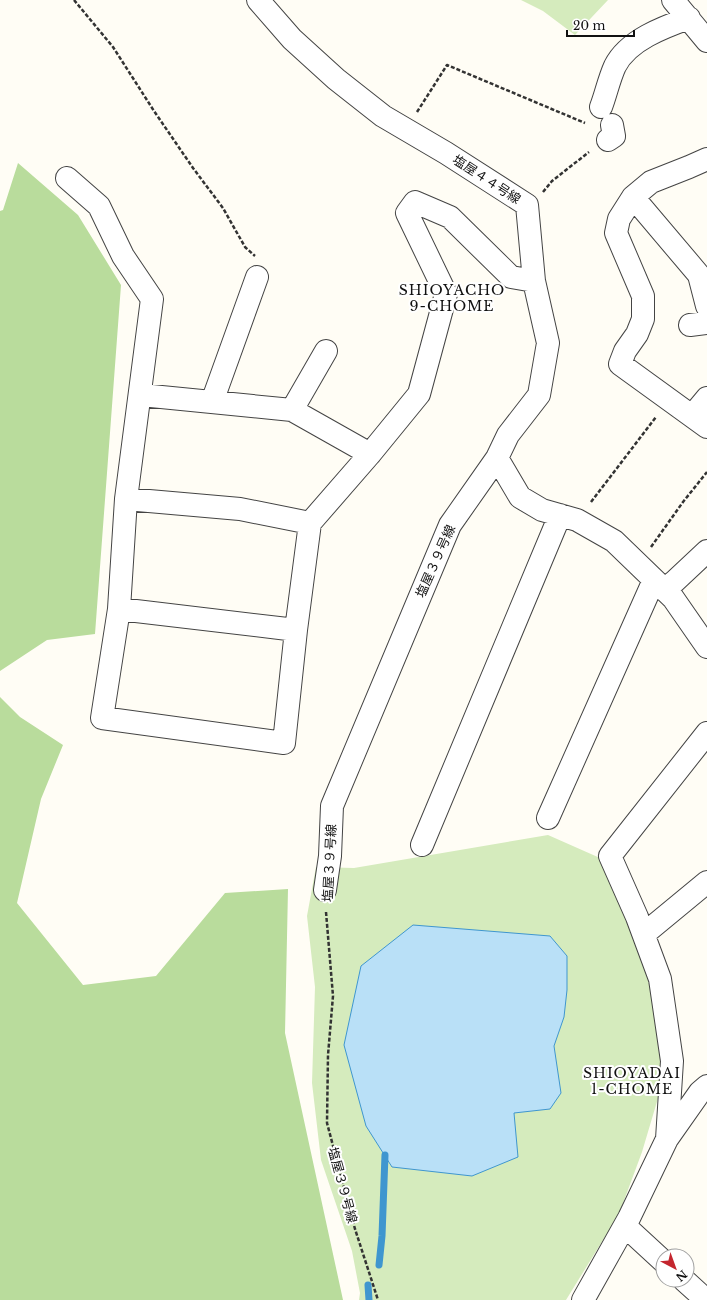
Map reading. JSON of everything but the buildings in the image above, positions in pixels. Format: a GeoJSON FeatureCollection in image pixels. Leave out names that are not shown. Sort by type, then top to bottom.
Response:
{"type":"FeatureCollection","features":[{"type":"Feature","properties":{"kind":"street","name":"塩屋４４号線"},"geometry":{"type":"LineString","coordinates":[[258,0],[292,39],[336,79],[383,116],[489,180],[527,205],[534,281],[548,343],[539,395],[508,435],[497,458]]}},
{"type":"Feature","properties":{"kind":"street"},"geometry":{"type":"LineString","coordinates":[[673,0],[707,41]]}},
{"type":"Feature","properties":{"kind":"street"},"geometry":{"type":"LineString","coordinates":[[601,107],[616,65],[627,51],[660,28],[689,18]]}},
{"type":"Feature","properties":{"kind":"street"},"geometry":{"type":"LineString","coordinates":[[707,159],[651,182],[633,197],[619,219],[616,233],[643,296],[643,319],[637,334],[625,351],[620,364],[700,422],[707,398]]}},
{"type":"Feature","properties":{"kind":"street"},"geometry":{"type":"LineString","coordinates":[[67,178],[99,206],[123,256],[152,299],[141,395],[126,499],[119,609],[102,718],[284,743],[296,630],[310,523],[370,454],[419,394],[446,294],[407,213],[415,202],[450,217],[511,277],[534,281]]}},
{"type":"Feature","properties":{"kind":"street"},"geometry":{"type":"LineString","coordinates":[[633,197],[699,275],[707,306]]}},
{"type":"Feature","properties":{"kind":"street"},"geometry":{"type":"LineString","coordinates":[[212,402],[257,276]]}},
{"type":"Feature","properties":{"kind":"street"},"geometry":{"type":"LineString","coordinates":[[292,410],[326,351]]}},
{"type":"Feature","properties":{"kind":"street"},"geometry":{"type":"LineString","coordinates":[[141,395],[292,410],[370,454]]}},
{"type":"Feature","properties":{"kind":"street"},"geometry":{"type":"LineString","coordinates":[[497,458],[520,497],[542,510],[568,518],[614,541],[673,598],[707,647]]}},
{"type":"Feature","properties":{"kind":"street","name":"塩屋３９号線"},"geometry":{"type":"LineString","coordinates":[[325,890],[330,856],[332,806],[450,525],[497,458]]}},
{"type":"Feature","properties":{"kind":"street"},"geometry":{"type":"LineString","coordinates":[[126,499],[240,509],[310,523]]}},
{"type":"Feature","properties":{"kind":"street"},"geometry":{"type":"LineString","coordinates":[[422,845],[568,518]]}},
{"type":"Feature","properties":{"kind":"street"},"geometry":{"type":"LineString","coordinates":[[659,585],[675,581],[707,551]]}},
{"type":"Feature","properties":{"kind":"street"},"geometry":{"type":"LineString","coordinates":[[548,818],[659,585]]}},
{"type":"Feature","properties":{"kind":"street"},"geometry":{"type":"LineString","coordinates":[[119,609],[296,630]]}},
{"type":"Feature","properties":{"kind":"street"},"geometry":{"type":"LineString","coordinates":[[667,1140],[672,1061],[660,979],[644,934],[610,856],[707,733]]}},
{"type":"Feature","properties":{"kind":"street"},"geometry":{"type":"LineString","coordinates":[[644,934],[707,882]]}},
{"type":"Feature","properties":{"kind":"street"},"geometry":{"type":"LineString","coordinates":[[583,1300],[624,1226],[667,1140],[705,1090]]}},
{"type":"Feature","properties":{"kind":"street"},"geometry":{"type":"LineString","coordinates":[[624,1226],[655,1254]]}},
{"type":"Feature","properties":{"kind":"street"},"geometry":{"type":"LineString","coordinates":[[694,1288],[702,1295]]}},
{"type":"Feature","properties":{"kind":"path"},"geometry":{"type":"LineString","coordinates":[[74,0],[113,47],[154,111],[193,168],[223,208],[245,246],[261,262],[257,276]]}},
{"type":"Feature","properties":{"kind":"path"},"geometry":{"type":"LineString","coordinates":[[406,129],[447,65],[612,134],[552,181],[540,195],[527,205]]}},
{"type":"Feature","properties":{"kind":"path"},"geometry":{"type":"LineString","coordinates":[[568,518],[669,399]]}},
{"type":"Feature","properties":{"kind":"path"},"geometry":{"type":"LineString","coordinates":[[638,565],[683,502],[707,472]]}},
{"type":"Feature","properties":{"kind":"path","name":"塩屋３９号線"},"geometry":{"type":"LineString","coordinates":[[325,890],[333,996],[328,1055],[327,1123],[355,1229],[373,1280],[378,1300]]}},
{"type":"Feature","properties":{"kind":"green space"},"geometry":{"type":"Polygon","coordinates":[[[521,0],[608,0],[575,35],[543,11],[521,0]]]}},
{"type":"Feature","properties":{"kind":"green space"},"geometry":{"type":"Polygon","coordinates":[[[18,163],[78,215],[121,285],[95,634],[47,640],[0,671],[0,211],[3,210],[18,163]]]}},
{"type":"Feature","properties":{"kind":"green space"},"geometry":{"type":"Polygon","coordinates":[[[0,697],[20,717],[63,745],[41,799],[17,903],[83,985],[156,976],[225,893],[288,889],[285,1033],[343,1300],[0,1300],[0,697]]]}},
{"type":"Feature","properties":{"kind":"green space"},"geometry":{"type":"Polygon","coordinates":[[[548,835],[600,858],[626,909],[650,982],[664,1078],[642,1152],[619,1214],[566,1300],[359,1300],[360,1293],[352,1251],[321,1160],[312,1083],[315,987],[307,916],[316,867],[354,868],[548,835]]]}},
{"type":"Feature","properties":{"kind":"water"},"geometry":{"type":"Polygon","coordinates":[[[413,925],[550,936],[567,956],[567,990],[564,1017],[554,1046],[561,1093],[550,1109],[514,1113],[518,1157],[472,1176],[392,1167],[366,1126],[344,1045],[361,966],[413,925]]]}},
{"type":"Feature","properties":{"kind":"waterway"},"geometry":{"type":"LineString","coordinates":[[379,1265],[382,1236],[385,1155]]}},
{"type":"Feature","properties":{"kind":"waterway"},"geometry":{"type":"LineString","coordinates":[[368,1285],[369,1300]]}},
{"type":"Feature","properties":{"kind":"district","name":"SHIOYACHO 9-CHOME"},"geometry":{"type":"Point","coordinates":[452,298]}},
{"type":"Feature","properties":{"kind":"district","name":"SHIOYADAI 1-CHOME"},"geometry":{"type":"Point","coordinates":[632,1082]}}]}
